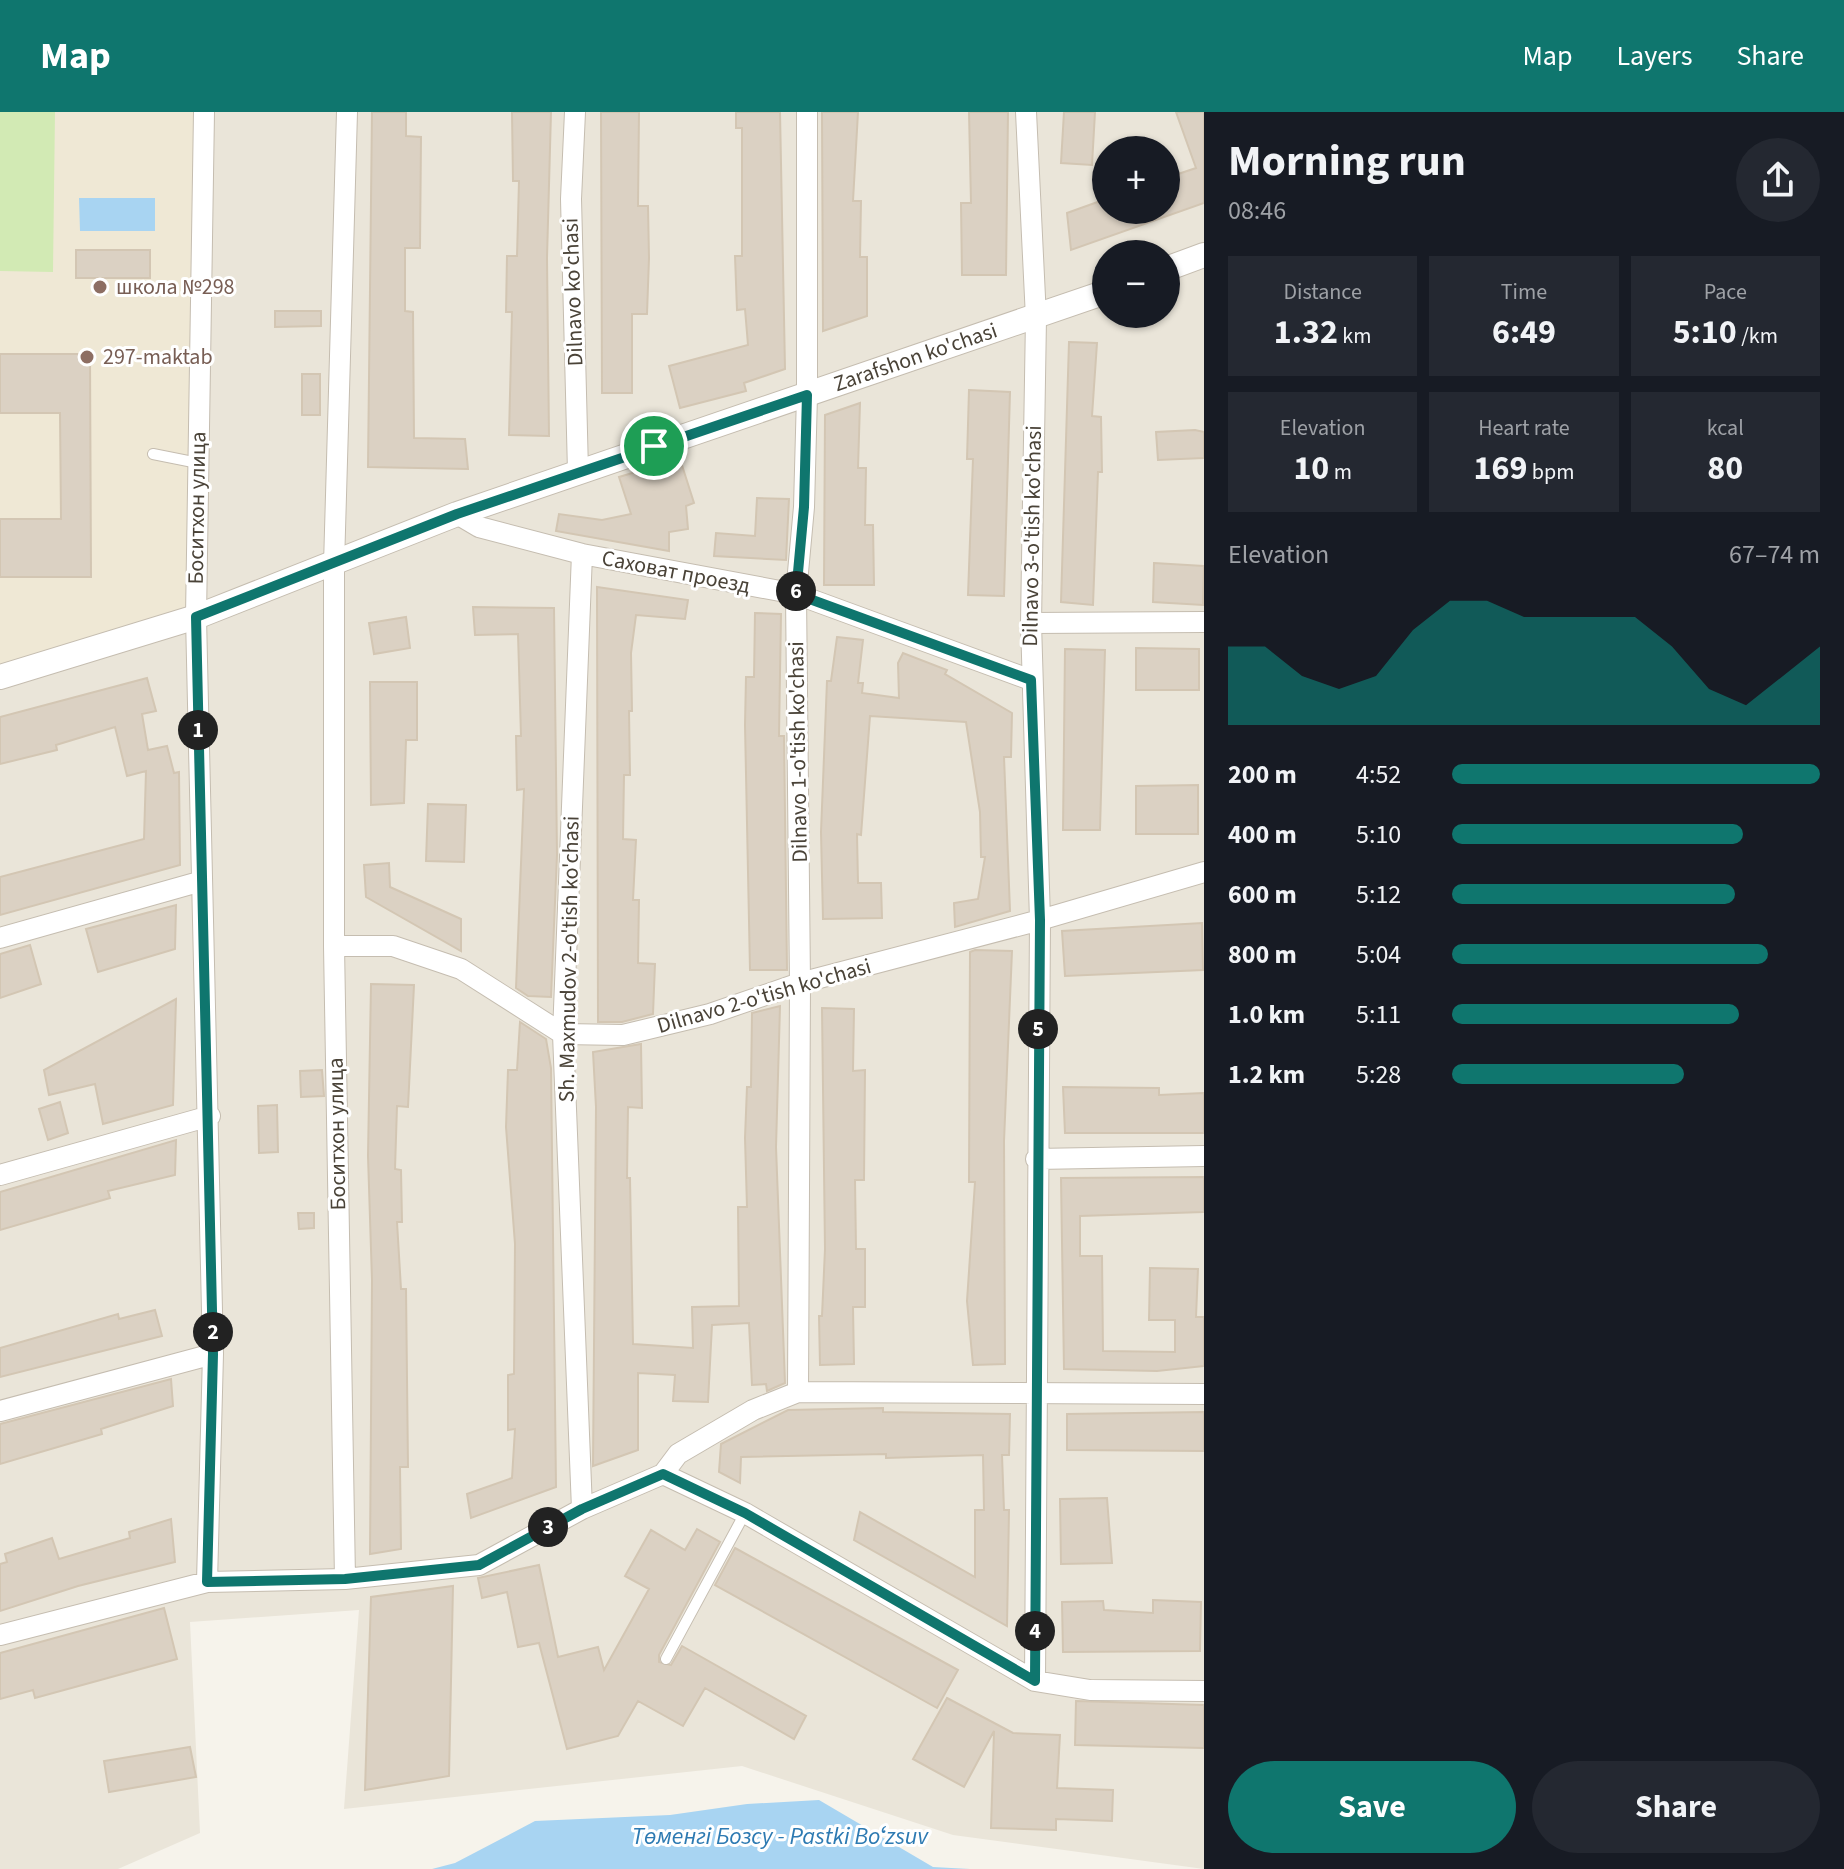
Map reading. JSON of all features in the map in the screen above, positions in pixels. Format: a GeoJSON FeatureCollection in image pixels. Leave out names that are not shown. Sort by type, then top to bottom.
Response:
{"type":"FeatureCollection","features":[{"type":"Feature","properties":{"kind":"street","name":"Боситхон улица"},"geometry":{"type":"LineString","coordinates":[[204,112],[196,617],[210,1116],[213,1354],[207,1582]]}},
{"type":"Feature","properties":{"kind":"street","name":"Боситхон улица"},"geometry":{"type":"LineString","coordinates":[[345,1579],[334,946],[334,565],[345,281],[347,112]]}},
{"type":"Feature","properties":{"kind":"street","name":"Dilnavo ko'chasi"},"geometry":{"type":"LineString","coordinates":[[575,112],[571,199],[578,471]]}},
{"type":"Feature","properties":{"kind":"street","name":"Dilnavo 1-o'tish ko'chasi"},"geometry":{"type":"LineString","coordinates":[[798,1392],[800,983],[796,594],[804,507],[807,395],[807,112]]}},
{"type":"Feature","properties":{"kind":"street","name":"Dilnavo 3-o'tish ko'chasi"},"geometry":{"type":"LineString","coordinates":[[1026,112],[1036,318],[1031,680],[1040,920],[1036,1159],[1035,1681]]}},
{"type":"Feature","properties":{"kind":"street"},"geometry":{"type":"LineString","coordinates":[[1180,264],[1204,255]]}},
{"type":"Feature","properties":{"kind":"street","name":"Zarafshon ko'chasi"},"geometry":{"type":"LineString","coordinates":[[0,677],[196,617],[457,514],[1092,297]]}},
{"type":"Feature","properties":{"kind":"street","name":"Саховат проезд"},"geometry":{"type":"LineString","coordinates":[[457,514],[479,527],[582,554],[796,594],[1031,680]]}},
{"type":"Feature","properties":{"kind":"street","name":"Sh. Maxmudov 2-o'tish ko'chasi"},"geometry":{"type":"LineString","coordinates":[[582,554],[563,1034],[582,1509]]}},
{"type":"Feature","properties":{"kind":"street"},"geometry":{"type":"LineString","coordinates":[[1031,623],[1204,622]]}},
{"type":"Feature","properties":{"kind":"street","name":"Dilnavo 2-o'tish ko'chasi"},"geometry":{"type":"LineString","coordinates":[[563,1034],[623,1035],[710,1014],[800,983],[1040,920],[1204,872]]}},
{"type":"Feature","properties":{"kind":"street"},"geometry":{"type":"LineString","coordinates":[[0,938],[202,881]]}},
{"type":"Feature","properties":{"kind":"street"},"geometry":{"type":"LineString","coordinates":[[334,946],[393,946],[461,969],[563,1034]]}},
{"type":"Feature","properties":{"kind":"street"},"geometry":{"type":"LineString","coordinates":[[0,1175],[210,1116]]}},
{"type":"Feature","properties":{"kind":"street"},"geometry":{"type":"LineString","coordinates":[[1036,1159],[1204,1156]]}},
{"type":"Feature","properties":{"kind":"street"},"geometry":{"type":"LineString","coordinates":[[0,1411],[213,1354]]}},
{"type":"Feature","properties":{"kind":"street"},"geometry":{"type":"LineString","coordinates":[[0,1635],[207,1582],[345,1579],[479,1565],[582,1509],[663,1474],[678,1454],[753,1410],[798,1392],[1204,1394]]}},
{"type":"Feature","properties":{"kind":"street"},"geometry":{"type":"LineString","coordinates":[[663,1474],[745,1513],[1035,1681],[1090,1690],[1204,1691]]}},
{"type":"Feature","properties":{"kind":"lane"},"geometry":{"type":"LineString","coordinates":[[153,454],[198,463]]}},
{"type":"Feature","properties":{"kind":"lane"},"geometry":{"type":"LineString","coordinates":[[666,1659],[745,1513]]}},
{"type":"Feature","properties":{"kind":"shaded area"},"geometry":{"type":"Polygon","coordinates":[[[0,112],[1204,112],[1204,1869],[953,1835],[742,1766],[344,1809],[359,1610],[190,1622],[200,1833],[118,1869],[0,1869],[0,112]]]}},
{"type":"Feature","properties":{"kind":"shaded area","name":"школа №298"},"geometry":{"type":"Polygon","coordinates":[[[0,112],[204,112],[196,617],[0,677],[0,112]]]}},
{"type":"Feature","properties":{"kind":"green space"},"geometry":{"type":"Polygon","coordinates":[[[0,112],[55,112],[53,272],[0,271],[0,112]]]}},
{"type":"Feature","properties":{"kind":"water"},"geometry":{"type":"Polygon","coordinates":[[[79,198],[155,198],[155,231],[80,231],[79,198]]]}},
{"type":"Feature","properties":{"kind":"water","name":"Төменгі Бозсу - Pastki Boʻzsuv"},"geometry":{"type":"Polygon","coordinates":[[[819,1800],[933,1867],[970,1869],[432,1869],[455,1863],[535,1821],[670,1815],[747,1804],[819,1800]]]}},
{"type":"Feature","properties":{"kind":"building"},"geometry":{"type":"Polygon","coordinates":[[[372,112],[406,112],[406,136],[421,137],[420,248],[405,248],[405,311],[413,312],[414,438],[465,439],[468,469],[368,467],[372,112]]]}},
{"type":"Feature","properties":{"kind":"building"},"geometry":{"type":"Polygon","coordinates":[[[512,112],[551,112],[547,258],[549,436],[509,435],[512,312],[506,312],[507,256],[517,256],[519,181],[513,181],[512,112]]]}},
{"type":"Feature","properties":{"kind":"building"},"geometry":{"type":"Polygon","coordinates":[[[601,112],[639,112],[638,206],[648,206],[649,258],[647,314],[632,314],[632,393],[602,393],[601,112]]]}},
{"type":"Feature","properties":{"kind":"building"},"geometry":{"type":"Polygon","coordinates":[[[736,112],[780,112],[785,369],[744,383],[746,391],[680,408],[669,366],[748,345],[745,309],[737,310],[735,256],[742,256],[742,128],[736,128],[736,112]]]}},
{"type":"Feature","properties":{"kind":"building"},"geometry":{"type":"Polygon","coordinates":[[[822,112],[858,112],[853,201],[861,201],[860,257],[867,257],[867,316],[823,331],[822,112]]]}},
{"type":"Feature","properties":{"kind":"building"},"geometry":{"type":"Polygon","coordinates":[[[969,112],[1008,112],[1006,275],[962,275],[961,203],[971,203],[969,112]]]}},
{"type":"Feature","properties":{"kind":"building"},"geometry":{"type":"Polygon","coordinates":[[[1064,112],[1095,112],[1092,165],[1061,163],[1064,112]]]}},
{"type":"Feature","properties":{"kind":"building"},"geometry":{"type":"Polygon","coordinates":[[[1176,112],[1204,112],[1204,203],[1180,211],[1180,173],[1196,168],[1176,112]]]}},
{"type":"Feature","properties":{"kind":"building"},"geometry":{"type":"Polygon","coordinates":[[[1092,204],[1092,224],[1145,224],[1092,240],[1071,250],[1067,213],[1092,204]]]}},
{"type":"Feature","properties":{"kind":"building"},"geometry":{"type":"Polygon","coordinates":[[[76,250],[150,250],[150,278],[76,278],[76,250]]]}},
{"type":"Feature","properties":{"kind":"building"},"geometry":{"type":"Polygon","coordinates":[[[275,311],[321,311],[321,326],[275,327],[275,311]]]}},
{"type":"Feature","properties":{"kind":"building"},"geometry":{"type":"Polygon","coordinates":[[[1069,342],[1097,343],[1092,416],[1101,417],[1102,472],[1098,472],[1093,605],[1061,602],[1069,342]]]}},
{"type":"Feature","properties":{"kind":"building"},"geometry":{"type":"Polygon","coordinates":[[[0,354],[90,354],[91,577],[0,577],[0,519],[61,519],[60,413],[0,413],[0,354]]]}},
{"type":"Feature","properties":{"kind":"building"},"geometry":{"type":"Polygon","coordinates":[[[302,374],[320,374],[320,415],[302,415],[302,374]]]}},
{"type":"Feature","properties":{"kind":"building"},"geometry":{"type":"Polygon","coordinates":[[[969,390],[1010,392],[1004,596],[968,595],[973,459],[967,459],[969,390]]]}},
{"type":"Feature","properties":{"kind":"building"},"geometry":{"type":"Polygon","coordinates":[[[860,403],[858,468],[866,468],[865,525],[873,525],[874,585],[824,585],[825,415],[860,403]]]}},
{"type":"Feature","properties":{"kind":"building"},"geometry":{"type":"Polygon","coordinates":[[[1156,432],[1204,432],[1204,458],[1158,460],[1156,432]]]}},
{"type":"Feature","properties":{"kind":"building"},"geometry":{"type":"Polygon","coordinates":[[[680,459],[694,503],[686,506],[688,529],[669,532],[669,551],[556,531],[559,514],[602,520],[631,514],[619,477],[680,459]]]}},
{"type":"Feature","properties":{"kind":"building"},"geometry":{"type":"Polygon","coordinates":[[[757,498],[789,499],[786,560],[714,556],[716,533],[755,536],[757,498]]]}},
{"type":"Feature","properties":{"kind":"building"},"geometry":{"type":"Polygon","coordinates":[[[1154,563],[1204,566],[1203,605],[1153,602],[1154,563]]]}},
{"type":"Feature","properties":{"kind":"building"},"geometry":{"type":"Polygon","coordinates":[[[597,587],[688,600],[685,619],[636,615],[631,653],[630,775],[624,775],[623,839],[636,840],[633,900],[639,900],[638,963],[655,964],[653,1014],[622,1022],[598,1022],[597,587]]]}},
{"type":"Feature","properties":{"kind":"building"},"geometry":{"type":"Polygon","coordinates":[[[473,607],[554,608],[557,855],[551,997],[528,996],[516,988],[524,789],[517,790],[516,736],[521,736],[518,634],[475,635],[473,607]]]}},
{"type":"Feature","properties":{"kind":"building"},"geometry":{"type":"Polygon","coordinates":[[[755,613],[781,614],[779,736],[784,736],[787,970],[750,970],[745,725],[746,677],[754,677],[755,613]]]}},
{"type":"Feature","properties":{"kind":"building"},"geometry":{"type":"Polygon","coordinates":[[[406,617],[410,648],[374,654],[369,623],[406,617]]]}},
{"type":"Feature","properties":{"kind":"building"},"geometry":{"type":"Polygon","coordinates":[[[837,637],[863,640],[858,683],[863,683],[862,693],[899,698],[898,663],[903,653],[947,670],[945,674],[1012,713],[1011,757],[1004,757],[1010,911],[955,927],[954,903],[978,899],[985,857],[981,857],[980,812],[966,722],[870,716],[861,835],[857,834],[858,883],[881,883],[882,918],[823,919],[821,832],[827,681],[831,681],[837,637]]]}},
{"type":"Feature","properties":{"kind":"building"},"geometry":{"type":"Polygon","coordinates":[[[1136,648],[1199,649],[1199,690],[1136,690],[1136,648]]]}},
{"type":"Feature","properties":{"kind":"building"},"geometry":{"type":"Polygon","coordinates":[[[1065,649],[1105,650],[1100,830],[1063,830],[1065,649]]]}},
{"type":"Feature","properties":{"kind":"building"},"geometry":{"type":"Polygon","coordinates":[[[147,678],[156,711],[142,714],[148,750],[167,746],[174,773],[179,772],[180,865],[0,915],[0,877],[144,839],[146,771],[127,776],[115,727],[56,745],[57,750],[0,764],[0,717],[147,678]]]}},
{"type":"Feature","properties":{"kind":"building"},"geometry":{"type":"Polygon","coordinates":[[[370,682],[417,682],[417,740],[406,740],[404,803],[371,805],[370,682]]]}},
{"type":"Feature","properties":{"kind":"building"},"geometry":{"type":"Polygon","coordinates":[[[1198,785],[1198,834],[1136,834],[1136,786],[1198,785]]]}},
{"type":"Feature","properties":{"kind":"building"},"geometry":{"type":"Polygon","coordinates":[[[428,804],[466,805],[464,862],[426,861],[428,804]]]}},
{"type":"Feature","properties":{"kind":"building"},"geometry":{"type":"Polygon","coordinates":[[[389,863],[390,887],[461,919],[461,951],[366,897],[364,865],[389,863]]]}},
{"type":"Feature","properties":{"kind":"building"},"geometry":{"type":"Polygon","coordinates":[[[176,905],[175,949],[98,972],[86,929],[176,905]]]}},
{"type":"Feature","properties":{"kind":"building"},"geometry":{"type":"Polygon","coordinates":[[[1202,923],[1203,970],[1065,976],[1062,931],[1202,923]]]}},
{"type":"Feature","properties":{"kind":"building"},"geometry":{"type":"Polygon","coordinates":[[[30,945],[41,984],[0,998],[0,954],[30,945]]]}},
{"type":"Feature","properties":{"kind":"building"},"geometry":{"type":"Polygon","coordinates":[[[1012,951],[1004,1141],[1005,1364],[973,1365],[967,1301],[975,1182],[969,1182],[970,952],[1012,951]]]}},
{"type":"Feature","properties":{"kind":"building"},"geometry":{"type":"Polygon","coordinates":[[[371,984],[414,985],[408,1107],[397,1106],[395,1169],[401,1170],[402,1222],[397,1222],[401,1289],[406,1289],[408,1467],[400,1467],[401,1549],[370,1554],[372,1280],[368,1156],[371,984]]]}},
{"type":"Feature","properties":{"kind":"building"},"geometry":{"type":"Polygon","coordinates":[[[176,999],[173,1105],[103,1124],[95,1084],[49,1095],[44,1070],[176,999]]]}},
{"type":"Feature","properties":{"kind":"building"},"geometry":{"type":"Polygon","coordinates":[[[780,1006],[776,1147],[785,1383],[767,1391],[766,1384],[752,1385],[749,1323],[712,1325],[708,1402],[673,1401],[675,1375],[638,1373],[638,1450],[593,1466],[596,1107],[593,1052],[641,1044],[642,1108],[628,1107],[627,1178],[630,1178],[633,1344],[693,1348],[692,1307],[739,1306],[738,1207],[747,1207],[745,1138],[747,1087],[751,1087],[752,1013],[780,1006]]]}},
{"type":"Feature","properties":{"kind":"building"},"geometry":{"type":"Polygon","coordinates":[[[822,1008],[854,1009],[853,1071],[865,1070],[864,1180],[855,1180],[856,1249],[865,1249],[865,1307],[853,1307],[854,1364],[820,1365],[819,1316],[822,1316],[825,1249],[822,1008]]]}},
{"type":"Feature","properties":{"kind":"building"},"geometry":{"type":"Polygon","coordinates":[[[520,1022],[546,1039],[551,1068],[556,1487],[471,1518],[467,1494],[512,1478],[515,1429],[508,1430],[508,1375],[514,1374],[515,1244],[506,1127],[508,1070],[517,1070],[520,1022]]]}},
{"type":"Feature","properties":{"kind":"building"},"geometry":{"type":"Polygon","coordinates":[[[322,1070],[324,1096],[301,1097],[300,1071],[322,1070]]]}},
{"type":"Feature","properties":{"kind":"building"},"geometry":{"type":"Polygon","coordinates":[[[1063,1087],[1159,1088],[1159,1095],[1204,1093],[1204,1133],[1065,1133],[1063,1087]]]}},
{"type":"Feature","properties":{"kind":"building"},"geometry":{"type":"Polygon","coordinates":[[[60,1102],[68,1133],[48,1140],[39,1109],[60,1102]]]}},
{"type":"Feature","properties":{"kind":"building"},"geometry":{"type":"Polygon","coordinates":[[[277,1105],[278,1152],[259,1153],[258,1106],[277,1105]]]}},
{"type":"Feature","properties":{"kind":"building"},"geometry":{"type":"Polygon","coordinates":[[[176,1140],[175,1175],[108,1191],[110,1198],[0,1230],[0,1192],[176,1140]]]}},
{"type":"Feature","properties":{"kind":"building"},"geometry":{"type":"Polygon","coordinates":[[[1204,1177],[1204,1212],[1080,1216],[1080,1256],[1102,1256],[1103,1351],[1175,1352],[1175,1320],[1149,1320],[1150,1268],[1198,1269],[1196,1317],[1204,1317],[1204,1366],[1157,1371],[1064,1369],[1061,1178],[1204,1177]]]}},
{"type":"Feature","properties":{"kind":"building"},"geometry":{"type":"Polygon","coordinates":[[[298,1213],[314,1213],[314,1228],[299,1229],[298,1213]]]}},
{"type":"Feature","properties":{"kind":"building"},"geometry":{"type":"Polygon","coordinates":[[[155,1310],[162,1336],[0,1377],[0,1348],[118,1314],[119,1319],[155,1310]]]}},
{"type":"Feature","properties":{"kind":"building"},"geometry":{"type":"Polygon","coordinates":[[[171,1379],[173,1406],[101,1429],[102,1434],[0,1464],[0,1424],[171,1379]]]}},
{"type":"Feature","properties":{"kind":"building"},"geometry":{"type":"Polygon","coordinates":[[[883,1408],[883,1412],[1010,1414],[1009,1455],[1002,1455],[1004,1510],[1009,1510],[1007,1626],[854,1540],[860,1512],[975,1577],[975,1510],[984,1510],[983,1455],[741,1457],[740,1483],[719,1472],[721,1444],[788,1410],[883,1408]]]}},
{"type":"Feature","properties":{"kind":"building"},"geometry":{"type":"Polygon","coordinates":[[[1204,1412],[1204,1451],[1067,1450],[1067,1414],[1204,1412]]]}},
{"type":"Feature","properties":{"kind":"building"},"geometry":{"type":"Polygon","coordinates":[[[1107,1498],[1112,1563],[1061,1564],[1060,1499],[1107,1498]]]}},
{"type":"Feature","properties":{"kind":"building"},"geometry":{"type":"Polygon","coordinates":[[[171,1519],[175,1562],[78,1586],[0,1611],[0,1564],[7,1562],[5,1554],[52,1538],[59,1559],[130,1538],[129,1532],[171,1519]]]}},
{"type":"Feature","properties":{"kind":"building"},"geometry":{"type":"Polygon","coordinates":[[[697,1529],[720,1542],[659,1655],[659,1662],[671,1665],[682,1646],[806,1716],[794,1739],[705,1688],[683,1726],[638,1701],[618,1736],[567,1749],[539,1643],[518,1647],[507,1592],[482,1598],[478,1578],[539,1565],[558,1657],[598,1647],[604,1670],[649,1589],[625,1576],[651,1530],[685,1550],[697,1529]]]}},
{"type":"Feature","properties":{"kind":"building"},"geometry":{"type":"Polygon","coordinates":[[[735,1548],[958,1670],[937,1708],[715,1585],[735,1548]]]}},
{"type":"Feature","properties":{"kind":"building"},"geometry":{"type":"Polygon","coordinates":[[[453,1586],[449,1776],[365,1790],[371,1597],[453,1586]]]}},
{"type":"Feature","properties":{"kind":"building"},"geometry":{"type":"Polygon","coordinates":[[[1153,1600],[1201,1602],[1200,1651],[1063,1652],[1062,1602],[1103,1601],[1104,1610],[1153,1613],[1153,1600]]]}},
{"type":"Feature","properties":{"kind":"building"},"geometry":{"type":"Polygon","coordinates":[[[164,1608],[177,1659],[35,1698],[33,1690],[0,1699],[0,1653],[164,1608]]]}},
{"type":"Feature","properties":{"kind":"building"},"geometry":{"type":"Polygon","coordinates":[[[947,1698],[1013,1733],[1060,1735],[1057,1788],[1113,1790],[1112,1821],[1056,1819],[1056,1830],[991,1828],[994,1731],[964,1787],[913,1759],[947,1698]]]}},
{"type":"Feature","properties":{"kind":"building"},"geometry":{"type":"Polygon","coordinates":[[[1076,1701],[1204,1705],[1204,1748],[1075,1745],[1076,1701]]]}},
{"type":"Feature","properties":{"kind":"building"},"geometry":{"type":"Polygon","coordinates":[[[190,1747],[196,1777],[109,1792],[104,1761],[190,1747]]]}},
{"type":"Feature","properties":{"kind":"place","name":"школа №298"},"geometry":{"type":"Point","coordinates":[100,287]}},
{"type":"Feature","properties":{"kind":"place","name":"297-maktab"},"geometry":{"type":"Point","coordinates":[87,357]}},
{"type":"Feature","properties":{"kind":"route"},"geometry":{"type":"LineString","coordinates":[[807,395],[804,507],[796,594],[1031,680],[1040,920],[1036,1159],[1035,1681],[1006,1667],[745,1513],[663,1474],[582,1509],[479,1565],[345,1579],[207,1582],[213,1354],[210,1116],[196,617],[457,514],[654,446],[807,395]]}}]}
